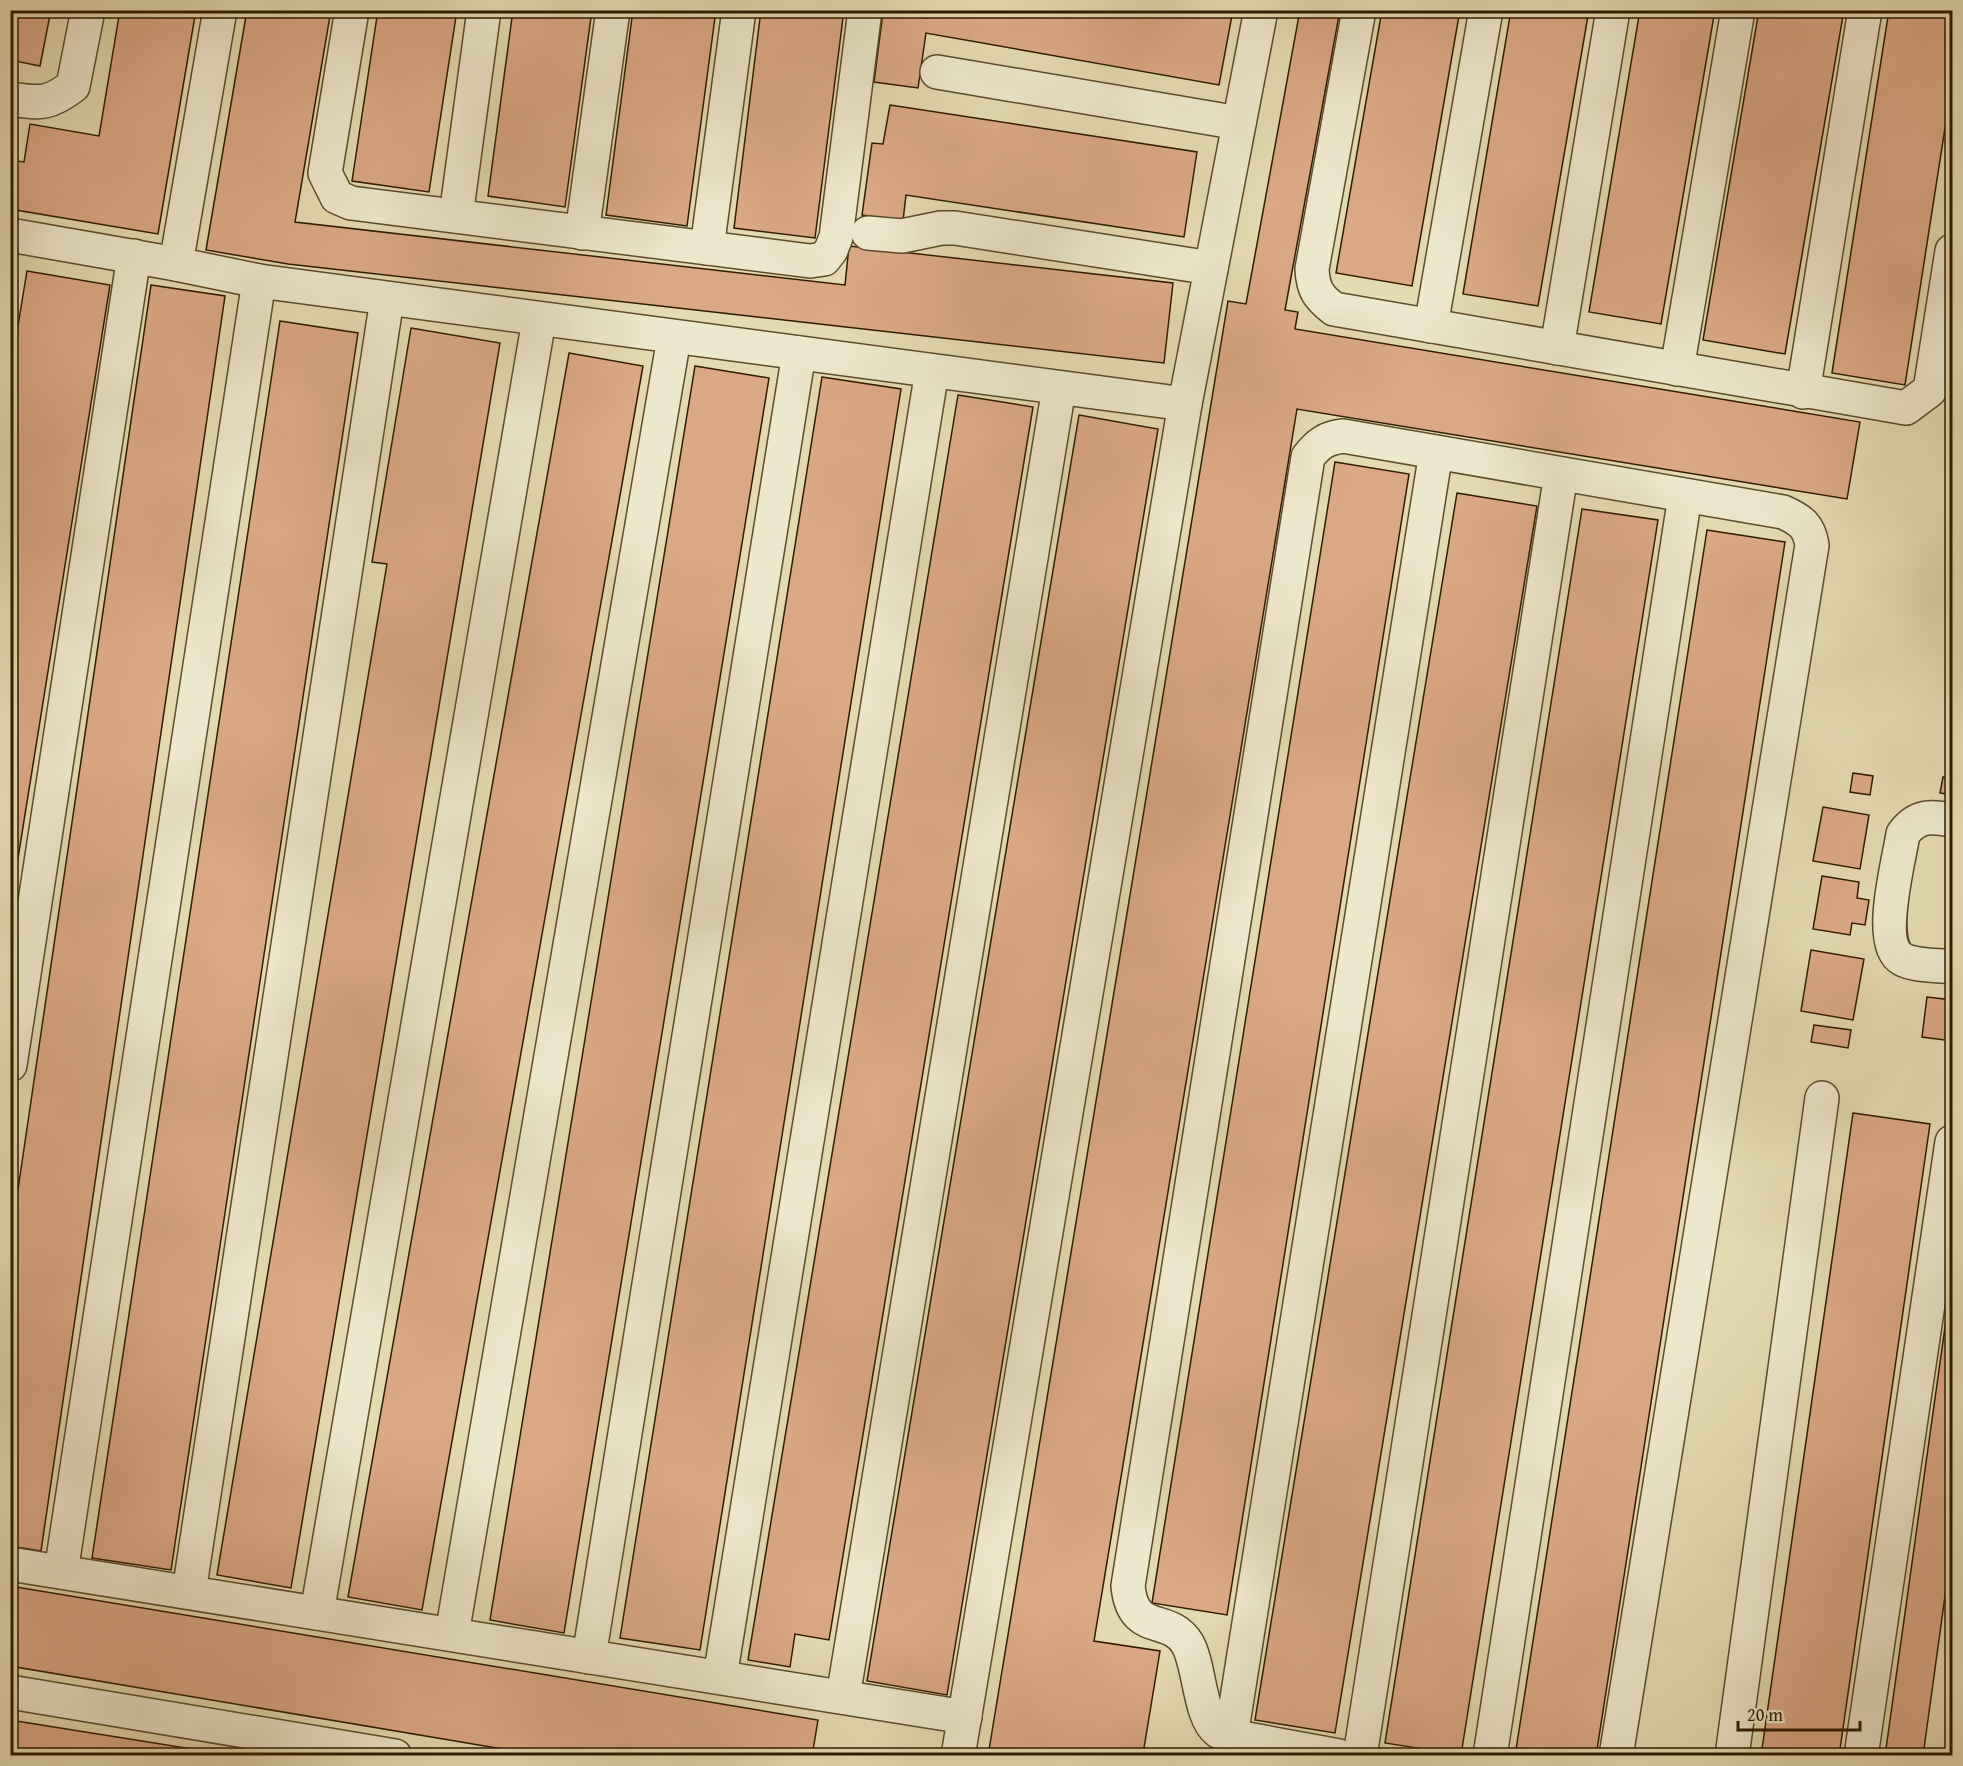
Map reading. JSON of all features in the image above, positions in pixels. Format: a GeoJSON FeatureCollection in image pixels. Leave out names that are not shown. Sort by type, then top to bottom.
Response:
{"type":"FeatureCollection","features":[{"type":"Feature","properties":{"kind":"lane"},"geometry":{"type":"LineString","coordinates":[[10,99],[42,104],[56,99],[73,86],[88,10]]}},
{"type":"Feature","properties":{"kind":"lane"},"geometry":{"type":"LineString","coordinates":[[176,264],[220,10]]}},
{"type":"Feature","properties":{"kind":"lane"},"geometry":{"type":"LineString","coordinates":[[352,10],[325,173],[329,186],[338,197],[351,203],[810,261],[824,259],[836,237],[865,10]]}},
{"type":"Feature","properties":{"kind":"lane"},"geometry":{"type":"LineString","coordinates":[[456,216],[484,10]]}},
{"type":"Feature","properties":{"kind":"lane"},"geometry":{"type":"LineString","coordinates":[[582,233],[613,10]]}},
{"type":"Feature","properties":{"kind":"lane"},"geometry":{"type":"LineString","coordinates":[[707,248],[739,10]]}},
{"type":"Feature","properties":{"kind":"lane"},"geometry":{"type":"LineString","coordinates":[[958,1755],[1185,404],[1261,10]]}},
{"type":"Feature","properties":{"kind":"lane"},"geometry":{"type":"LineString","coordinates":[[1359,10],[1312,269],[1312,288],[1321,300],[1334,309],[1803,392],[1906,408],[1930,390],[1953,251]]}},
{"type":"Feature","properties":{"kind":"lane"},"geometry":{"type":"LineString","coordinates":[[1431,326],[1486,10]]}},
{"type":"Feature","properties":{"kind":"lane"},"geometry":{"type":"LineString","coordinates":[[1557,348],[1613,10]]}},
{"type":"Feature","properties":{"kind":"lane"},"geometry":{"type":"LineString","coordinates":[[1677,369],[1738,10]]}},
{"type":"Feature","properties":{"kind":"lane"},"geometry":{"type":"LineString","coordinates":[[1803,392],[1865,10]]}},
{"type":"Feature","properties":{"kind":"lane"},"geometry":{"type":"LineString","coordinates":[[937,72],[1239,123]]}},
{"type":"Feature","properties":{"kind":"lane"},"geometry":{"type":"LineString","coordinates":[[868,233],[902,236],[955,228],[1211,268]]}},
{"type":"Feature","properties":{"kind":"lane"},"geometry":{"type":"LineString","coordinates":[[11,238],[134,256],[259,281],[674,338],[1185,404]]}},
{"type":"Feature","properties":{"kind":"lane"},"geometry":{"type":"LineString","coordinates":[[10,1065],[134,256]]}},
{"type":"Feature","properties":{"kind":"lane"},"geometry":{"type":"LineString","coordinates":[[62,1572],[259,281]]}},
{"type":"Feature","properties":{"kind":"lane"},"geometry":{"type":"LineString","coordinates":[[189,1592],[387,299]]}},
{"type":"Feature","properties":{"kind":"lane"},"geometry":{"type":"LineString","coordinates":[[317,1613],[539,320]]}},
{"type":"Feature","properties":{"kind":"lane"},"geometry":{"type":"LineString","coordinates":[[452,1634],[674,338]]}},
{"type":"Feature","properties":{"kind":"lane"},"geometry":{"type":"LineString","coordinates":[[589,1657],[798,353]]}},
{"type":"Feature","properties":{"kind":"lane"},"geometry":{"type":"LineString","coordinates":[[720,1677],[932,371]]}},
{"type":"Feature","properties":{"kind":"lane"},"geometry":{"type":"LineString","coordinates":[[843,1697],[1059,388]]}},
{"type":"Feature","properties":{"kind":"lane"},"geometry":{"type":"LineString","coordinates":[[1339,1755],[1231,1736],[1218,1730],[1209,1718],[1185,1640],[1173,1630],[1141,1618],[1130,1604],[1128,1586],[1308,457],[1317,445],[1330,438],[1343,436],[1784,512],[1802,520],[1810,532],[1812,545],[1616,1755]]}},
{"type":"Feature","properties":{"kind":"lane"},"geometry":{"type":"LineString","coordinates":[[1231,1736],[1436,452]]}},
{"type":"Feature","properties":{"kind":"lane"},"geometry":{"type":"LineString","coordinates":[[1360,1755],[1562,474]]}},
{"type":"Feature","properties":{"kind":"lane"},"geometry":{"type":"LineString","coordinates":[[1490,1755],[1685,496]]}},
{"type":"Feature","properties":{"kind":"lane"},"geometry":{"type":"LineString","coordinates":[[1953,819],[1932,816],[1920,818],[1903,834],[1888,931],[1894,953],[1904,960],[1953,967]]}},
{"type":"Feature","properties":{"kind":"lane"},"geometry":{"type":"LineString","coordinates":[[1732,1755],[1822,1098]]}},
{"type":"Feature","properties":{"kind":"lane"},"geometry":{"type":"LineString","coordinates":[[1861,1755],[1953,1142]]}},
{"type":"Feature","properties":{"kind":"lane"},"geometry":{"type":"LineString","coordinates":[[10,1564],[965,1717]]}},
{"type":"Feature","properties":{"kind":"lane"},"geometry":{"type":"LineString","coordinates":[[10,1692],[395,1755]]}},
{"type":"Feature","properties":{"kind":"building"},"geometry":{"type":"Polygon","coordinates":[[[10,10],[51,10],[40,66],[10,60],[10,10]]]}},
{"type":"Feature","properties":{"kind":"building"},"geometry":{"type":"Polygon","coordinates":[[[120,10],[196,10],[158,234],[10,209],[10,160],[24,162],[30,124],[99,136],[120,10]]]}},
{"type":"Feature","properties":{"kind":"building"},"geometry":{"type":"Polygon","coordinates":[[[247,10],[331,10],[295,222],[845,285],[849,246],[1173,283],[1164,363],[288,264],[206,250],[247,10]]]}},
{"type":"Feature","properties":{"kind":"building"},"geometry":{"type":"Polygon","coordinates":[[[378,10],[457,10],[429,192],[352,181],[378,10]]]}},
{"type":"Feature","properties":{"kind":"building"},"geometry":{"type":"Polygon","coordinates":[[[513,10],[592,10],[565,207],[488,196],[513,10]]]}},
{"type":"Feature","properties":{"kind":"building"},"geometry":{"type":"Polygon","coordinates":[[[633,10],[716,10],[687,226],[606,215],[633,10]]]}},
{"type":"Feature","properties":{"kind":"building"},"geometry":{"type":"Polygon","coordinates":[[[761,10],[844,10],[815,238],[734,228],[761,10]]]}},
{"type":"Feature","properties":{"kind":"building"},"geometry":{"type":"Polygon","coordinates":[[[929,10],[1233,10],[1219,85],[926,33],[918,88],[874,82],[883,12],[928,18],[929,10]]]}},
{"type":"Feature","properties":{"kind":"building"},"geometry":{"type":"Polygon","coordinates":[[[1300,10],[1340,10],[1285,310],[1298,312],[1295,329],[1860,422],[1847,499],[1297,409],[1094,1641],[1160,1651],[1144,1748],[1187,1756],[988,1756],[1228,301],[1246,304],[1300,10]]]}},
{"type":"Feature","properties":{"kind":"building"},"geometry":{"type":"Polygon","coordinates":[[[1382,10],[1460,10],[1412,286],[1336,273],[1382,10]]]}},
{"type":"Feature","properties":{"kind":"building"},"geometry":{"type":"Polygon","coordinates":[[[1511,10],[1589,10],[1538,306],[1463,294],[1511,10]]]}},
{"type":"Feature","properties":{"kind":"building"},"geometry":{"type":"Polygon","coordinates":[[[1640,10],[1715,10],[1661,324],[1589,312],[1640,10]]]}},
{"type":"Feature","properties":{"kind":"building"},"geometry":{"type":"Polygon","coordinates":[[[1759,10],[1844,10],[1785,354],[1703,340],[1759,10]]]}},
{"type":"Feature","properties":{"kind":"building"},"geometry":{"type":"Polygon","coordinates":[[[1889,10],[1952,10],[1952,83],[1905,385],[1832,373],[1889,10]]]}},
{"type":"Feature","properties":{"kind":"building"},"geometry":{"type":"Polygon","coordinates":[[[890,105],[1197,152],[1184,237],[906,195],[903,221],[862,215],[872,143],[883,144],[890,105]]]}},
{"type":"Feature","properties":{"kind":"building"},"geometry":{"type":"Polygon","coordinates":[[[27,271],[110,285],[10,908],[10,374],[27,271]]]}},
{"type":"Feature","properties":{"kind":"building"},"geometry":{"type":"Polygon","coordinates":[[[151,285],[225,296],[41,1551],[10,1546],[10,1244],[151,285]]]}},
{"type":"Feature","properties":{"kind":"building"},"geometry":{"type":"Polygon","coordinates":[[[280,321],[358,333],[171,1570],[92,1558],[280,321]]]}},
{"type":"Feature","properties":{"kind":"building"},"geometry":{"type":"Polygon","coordinates":[[[411,328],[500,343],[291,1588],[217,1575],[387,564],[372,562],[411,328]]]}},
{"type":"Feature","properties":{"kind":"building"},"geometry":{"type":"Polygon","coordinates":[[[569,353],[643,366],[422,1610],[348,1597],[569,353]]]}},
{"type":"Feature","properties":{"kind":"building"},"geometry":{"type":"Polygon","coordinates":[[[695,366],[769,378],[564,1633],[490,1620],[695,366]]]}},
{"type":"Feature","properties":{"kind":"building"},"geometry":{"type":"Polygon","coordinates":[[[822,377],[901,389],[700,1650],[620,1638],[822,377]]]}},
{"type":"Feature","properties":{"kind":"building"},"geometry":{"type":"Polygon","coordinates":[[[958,395],[1033,407],[829,1640],[795,1634],[790,1667],[748,1660],[958,395]]]}},
{"type":"Feature","properties":{"kind":"building"},"geometry":{"type":"Polygon","coordinates":[[[1079,415],[1158,429],[947,1695],[867,1681],[1079,415]]]}},
{"type":"Feature","properties":{"kind":"building"},"geometry":{"type":"Polygon","coordinates":[[[1335,462],[1409,474],[1227,1615],[1152,1603],[1335,462]]]}},
{"type":"Feature","properties":{"kind":"building"},"geometry":{"type":"Polygon","coordinates":[[[1457,493],[1537,506],[1335,1733],[1255,1720],[1457,493]]]}},
{"type":"Feature","properties":{"kind":"building"},"geometry":{"type":"Polygon","coordinates":[[[1582,509],[1658,520],[1461,1755],[1385,1743],[1582,509]]]}},
{"type":"Feature","properties":{"kind":"building"},"geometry":{"type":"Polygon","coordinates":[[[1707,530],[1785,542],[1596,1756],[1515,1756],[1707,530]]]}},
{"type":"Feature","properties":{"kind":"building"},"geometry":{"type":"Polygon","coordinates":[[[1853,773],[1873,776],[1870,795],[1850,792],[1853,773]]]}},
{"type":"Feature","properties":{"kind":"building"},"geometry":{"type":"Polygon","coordinates":[[[1943,777],[1952,779],[1952,795],[1940,793],[1943,777]]]}},
{"type":"Feature","properties":{"kind":"building"},"geometry":{"type":"Polygon","coordinates":[[[1823,807],[1869,815],[1860,869],[1813,861],[1823,807]]]}},
{"type":"Feature","properties":{"kind":"building"},"geometry":{"type":"Polygon","coordinates":[[[1822,876],[1859,882],[1857,898],[1869,900],[1865,925],[1852,923],[1850,935],[1813,929],[1822,876]]]}},
{"type":"Feature","properties":{"kind":"building"},"geometry":{"type":"Polygon","coordinates":[[[1811,950],[1864,959],[1853,1020],[1801,1011],[1811,950]]]}},
{"type":"Feature","properties":{"kind":"building"},"geometry":{"type":"Polygon","coordinates":[[[1927,997],[1952,1000],[1952,1041],[1922,1037],[1927,997]]]}},
{"type":"Feature","properties":{"kind":"building"},"geometry":{"type":"Polygon","coordinates":[[[1814,1025],[1851,1030],[1848,1048],[1811,1042],[1814,1025]]]}},
{"type":"Feature","properties":{"kind":"building"},"geometry":{"type":"Polygon","coordinates":[[[1853,1113],[1930,1124],[1839,1756],[1761,1756],[1853,1113]]]}},
{"type":"Feature","properties":{"kind":"building"},"geometry":{"type":"Polygon","coordinates":[[[1952,1277],[1952,1545],[1923,1756],[1885,1756],[1952,1277]]]}},
{"type":"Feature","properties":{"kind":"building"},"geometry":{"type":"Polygon","coordinates":[[[10,1586],[818,1720],[812,1756],[544,1756],[10,1666],[10,1586]]]}},
{"type":"Feature","properties":{"kind":"building"},"geometry":{"type":"Polygon","coordinates":[[[10,1720],[236,1756],[10,1756],[10,1720]]]}}]}
